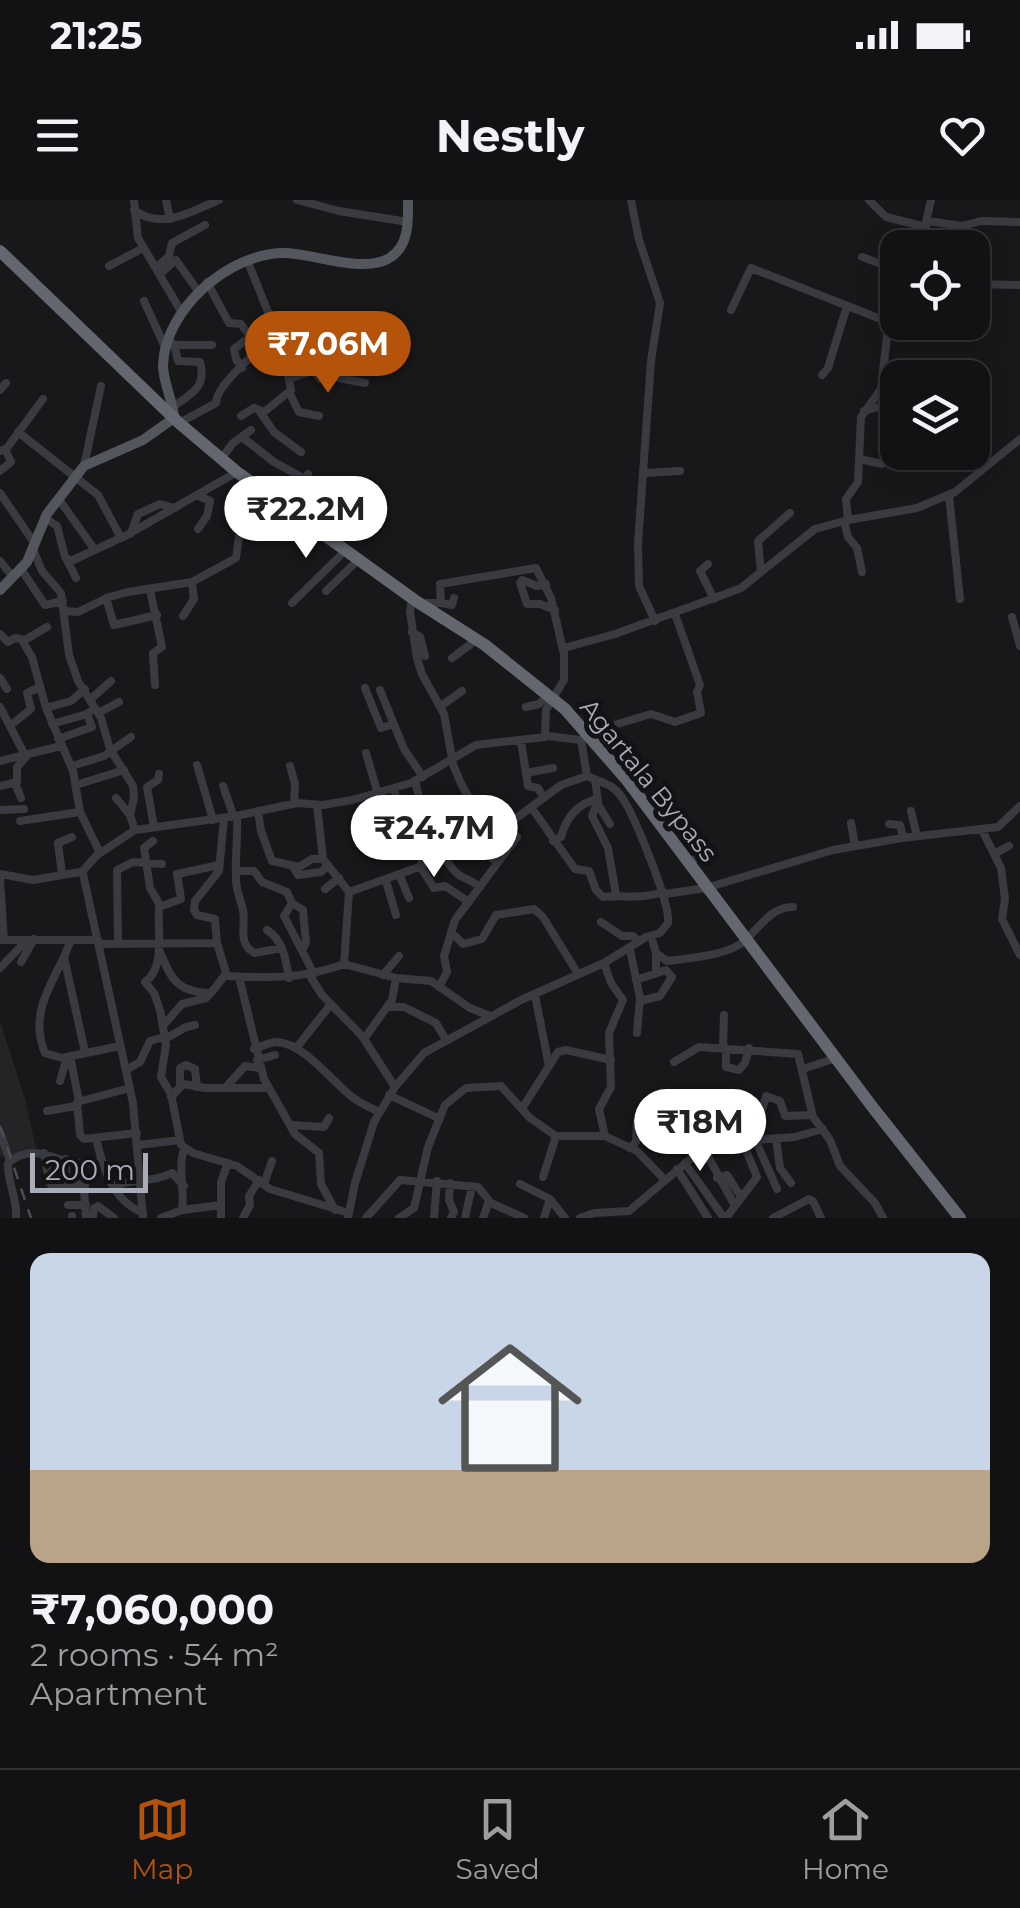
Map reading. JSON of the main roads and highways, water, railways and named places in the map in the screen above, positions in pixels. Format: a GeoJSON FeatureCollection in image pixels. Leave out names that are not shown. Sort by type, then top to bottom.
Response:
{"type":"FeatureCollection","features":[{"type":"Feature","properties":{"kind":"highway","name":"Agartala Bypass"},"geometry":{"type":"LineString","coordinates":[[0,251],[237,472],[551,697],[626,779],[960,1218]]}},
{"type":"Feature","properties":{"kind":"main road"},"geometry":{"type":"LineString","coordinates":[[0,590],[17,573],[34,546],[44,518],[84,466],[143,440],[176,416],[164,373],[169,346],[182,314],[202,286],[248,262],[288,253],[345,262],[379,262],[391,257],[401,246],[408,222],[408,200]]}},
{"type":"Feature","properties":{"kind":"railway"},"geometry":{"type":"LineString","coordinates":[[0,1126],[31,1218]]}}]}
